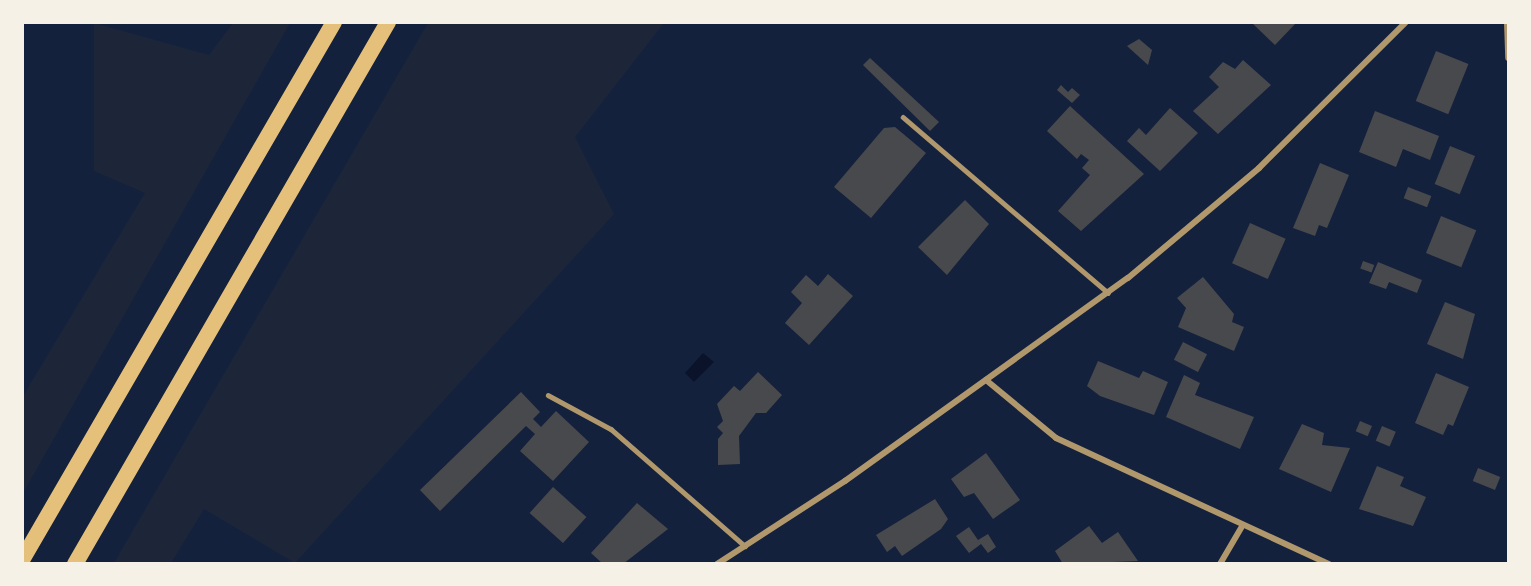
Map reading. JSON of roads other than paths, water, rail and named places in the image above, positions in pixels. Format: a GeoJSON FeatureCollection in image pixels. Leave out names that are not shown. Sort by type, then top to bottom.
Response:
{"type":"FeatureCollection","features":[{"type":"Feature","properties":{"kind":"highway"},"geometry":{"type":"LineString","coordinates":[[22,560],[334,22]]}},
{"type":"Feature","properties":{"kind":"highway"},"geometry":{"type":"LineString","coordinates":[[75,564],[388,22]]}},
{"type":"Feature","properties":{"kind":"street"},"geometry":{"type":"LineString","coordinates":[[717,564],[986,380],[1108,293],[1259,168],[1406,22]]}},
{"type":"Feature","properties":{"kind":"street"},"geometry":{"type":"LineString","coordinates":[[1507,22],[1509,58]]}},
{"type":"Feature","properties":{"kind":"street"},"geometry":{"type":"LineString","coordinates":[[986,380],[1056,438],[1241,528],[1329,564]]}},
{"type":"Feature","properties":{"kind":"street"},"geometry":{"type":"LineString","coordinates":[[1220,564],[1241,528]]}},
{"type":"Feature","properties":{"kind":"lane"},"geometry":{"type":"LineString","coordinates":[[903,117],[1108,293]]}},
{"type":"Feature","properties":{"kind":"lane"},"geometry":{"type":"LineString","coordinates":[[548,395],[611,429],[745,546]]}}]}
